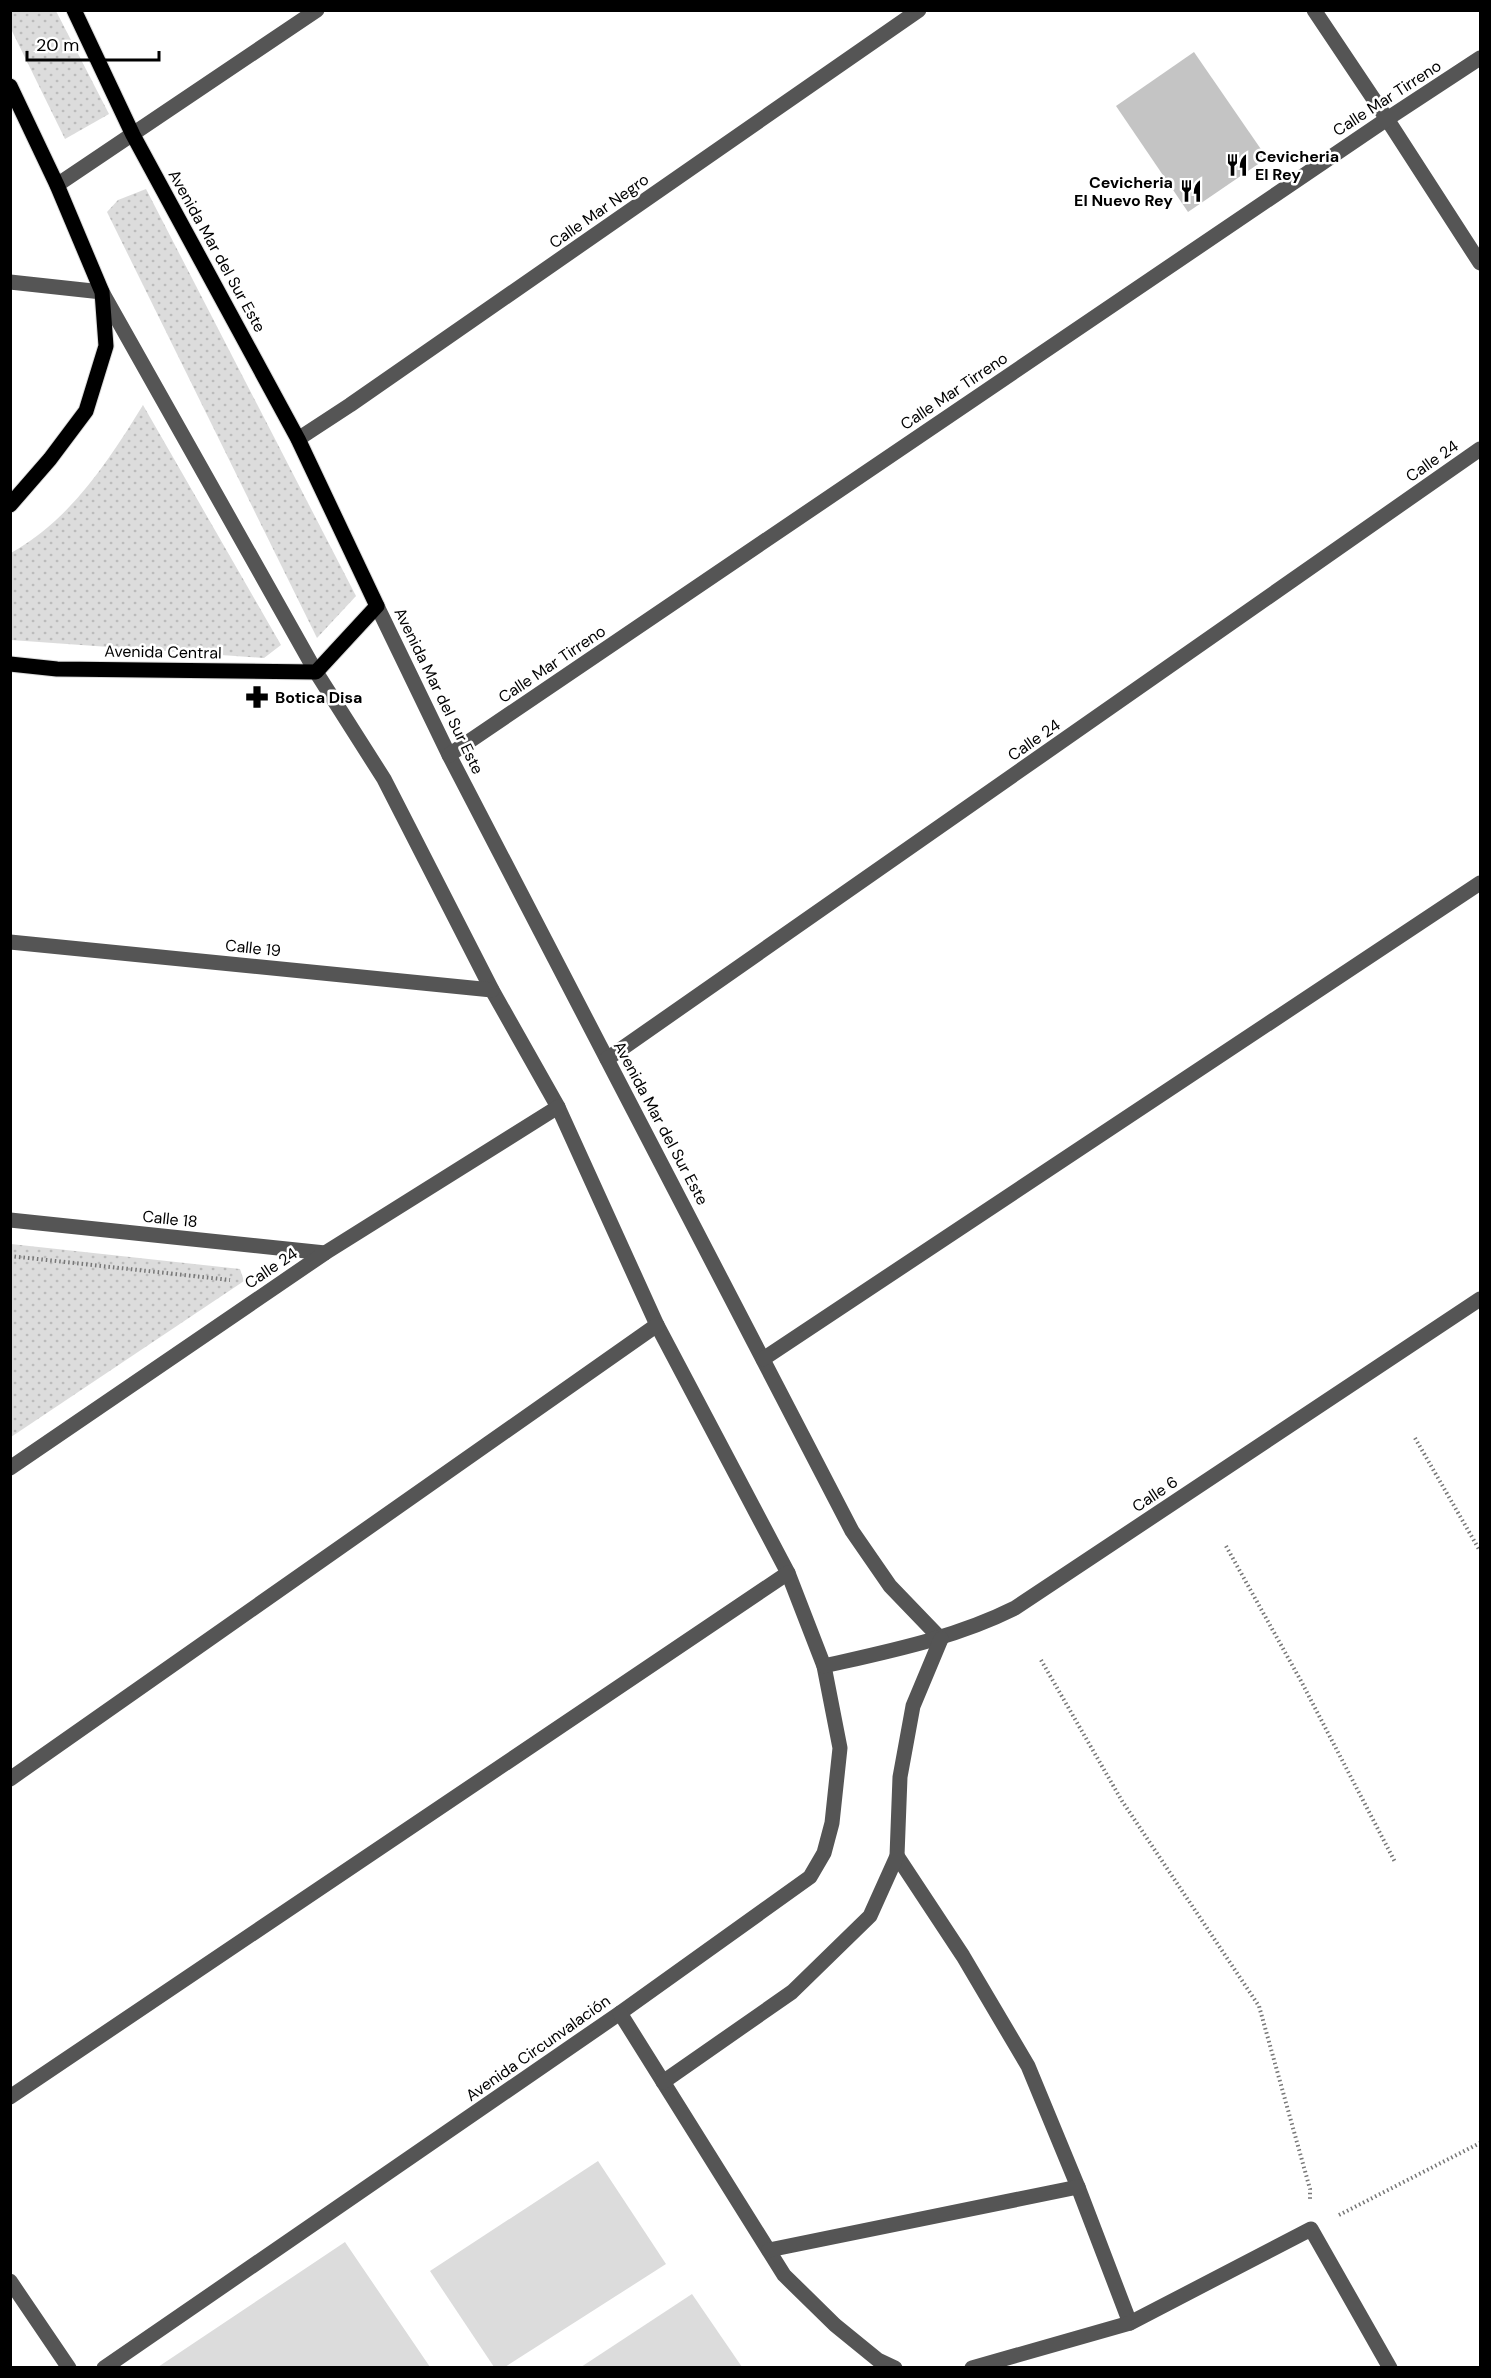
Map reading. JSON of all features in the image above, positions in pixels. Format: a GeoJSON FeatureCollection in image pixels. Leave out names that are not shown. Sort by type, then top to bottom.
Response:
{"type":"FeatureCollection","features":[{"type":"Feature","properties":{"kind":"main road","name":"Avenida Mar del Sur Este"},"geometry":{"type":"LineString","coordinates":[[74,10],[133,135],[298,439],[377,606],[316,672]]}},
{"type":"Feature","properties":{"kind":"main road"},"geometry":{"type":"LineString","coordinates":[[10,86],[57,184],[102,292],[106,346],[86,411],[50,459],[10,505]]}},
{"type":"Feature","properties":{"kind":"main road","name":"Avenida Central"},"geometry":{"type":"LineString","coordinates":[[10,664],[57,669],[316,672]]}},
{"type":"Feature","properties":{"kind":"street"},"geometry":{"type":"LineString","coordinates":[[57,184],[317,10]]}},
{"type":"Feature","properties":{"kind":"street","name":"Calle Mar Negro"},"geometry":{"type":"LineString","coordinates":[[298,439],[919,10]]}},
{"type":"Feature","properties":{"kind":"street"},"geometry":{"type":"LineString","coordinates":[[1314,10],[1480,263]]}},
{"type":"Feature","properties":{"kind":"street","name":"Calle Mar Tirreno"},"geometry":{"type":"LineString","coordinates":[[449,755],[1480,58]]}},
{"type":"Feature","properties":{"kind":"street"},"geometry":{"type":"LineString","coordinates":[[10,282],[102,292],[316,672],[384,780],[492,990],[558,1107],[657,1324],[788,1573],[824,1666]]}},
{"type":"Feature","properties":{"kind":"street","name":"Calle 24"},"geometry":{"type":"LineString","coordinates":[[607,1059],[1480,449]]}},
{"type":"Feature","properties":{"kind":"street","name":"Avenida Mar del Sur Este"},"geometry":{"type":"LineString","coordinates":[[377,606],[449,755],[852,1531],[890,1586],[941,1639]]}},
{"type":"Feature","properties":{"kind":"street"},"geometry":{"type":"LineString","coordinates":[[763,1359],[1480,883]]}},
{"type":"Feature","properties":{"kind":"street","name":"Calle 19"},"geometry":{"type":"LineString","coordinates":[[10,942],[492,990]]}},
{"type":"Feature","properties":{"kind":"street","name":"Calle 24"},"geometry":{"type":"LineString","coordinates":[[10,1468],[325,1253],[558,1107]]}},
{"type":"Feature","properties":{"kind":"street","name":"Calle 18"},"geometry":{"type":"LineString","coordinates":[[10,1220],[325,1253]]}},
{"type":"Feature","properties":{"kind":"street","name":"Calle 6"},"geometry":{"type":"LineString","coordinates":[[824,1666],[941,1639],[985,1623],[1016,1608],[1480,1299]]}},
{"type":"Feature","properties":{"kind":"street"},"geometry":{"type":"LineString","coordinates":[[10,1779],[657,1324]]}},
{"type":"Feature","properties":{"kind":"street"},"geometry":{"type":"LineString","coordinates":[[10,2097],[788,1573]]}},
{"type":"Feature","properties":{"kind":"street"},"geometry":{"type":"LineString","coordinates":[[663,2082],[800,1984],[870,1916],[897,1856],[900,1777],[913,1706],[941,1639]]}},
{"type":"Feature","properties":{"kind":"street","name":"Avenida Circunvalación"},"geometry":{"type":"LineString","coordinates":[[104,2367],[620,2013],[810,1877],[824,1853],[832,1823],[840,1748],[824,1666]]}},
{"type":"Feature","properties":{"kind":"street"},"geometry":{"type":"LineString","coordinates":[[897,1856],[963,1956],[1028,2066],[1078,2187],[1130,2323]]}},
{"type":"Feature","properties":{"kind":"street"},"geometry":{"type":"LineString","coordinates":[[620,2013],[784,2275],[835,2325],[878,2360],[895,2367]]}},
{"type":"Feature","properties":{"kind":"street"},"geometry":{"type":"LineString","coordinates":[[769,2250],[1078,2187]]}},
{"type":"Feature","properties":{"kind":"street"},"geometry":{"type":"LineString","coordinates":[[972,2367],[1130,2323],[1311,2229],[1390,2367]]}},
{"type":"Feature","properties":{"kind":"street"},"geometry":{"type":"LineString","coordinates":[[10,2281],[69,2367]]}},
{"type":"Feature","properties":{"kind":"path"},"geometry":{"type":"LineString","coordinates":[[10,1256],[234,1280]]}},
{"type":"Feature","properties":{"kind":"path"},"geometry":{"type":"LineString","coordinates":[[1416,1438],[1480,1551]]}},
{"type":"Feature","properties":{"kind":"path"},"geometry":{"type":"LineString","coordinates":[[1226,1546],[1301,1681],[1395,1862]]}},
{"type":"Feature","properties":{"kind":"path"},"geometry":{"type":"LineString","coordinates":[[1041,1660],[1122,1801],[1259,2006],[1310,2189],[1311,2229],[1480,2143]]}},
{"type":"Feature","properties":{"kind":"shaded area"},"geometry":{"type":"Polygon","coordinates":[[[11,10],[56,11],[109,114],[65,139],[11,29],[11,10]]]}},
{"type":"Feature","properties":{"kind":"shaded area"},"geometry":{"type":"Polygon","coordinates":[[[146,189],[356,596],[317,638],[107,212],[118,200],[146,189]]]}},
{"type":"Feature","properties":{"kind":"shaded area"},"geometry":{"type":"Polygon","coordinates":[[[143,405],[281,645],[264,658],[11,640],[11,553],[52,524],[86,488],[116,448],[143,405]]]}},
{"type":"Feature","properties":{"kind":"shaded area"},"geometry":{"type":"Polygon","coordinates":[[[11,1244],[240,1269],[244,1281],[11,1437],[11,1244]]]}},
{"type":"Feature","properties":{"kind":"shaded area"},"geometry":{"type":"Polygon","coordinates":[[[598,2161],[666,2264],[505,2367],[494,2367],[430,2271],[598,2161]]]}},
{"type":"Feature","properties":{"kind":"shaded area"},"geometry":{"type":"Polygon","coordinates":[[[345,2242],[430,2367],[158,2367],[345,2242]]]}},
{"type":"Feature","properties":{"kind":"shaded area"},"geometry":{"type":"Polygon","coordinates":[[[692,2294],[742,2367],[581,2367],[692,2294]]]}},
{"type":"Feature","properties":{"kind":"building"},"geometry":{"type":"Polygon","coordinates":[[[1194,52],[1267,158],[1188,212],[1116,106],[1194,52]]]}},
{"type":"Feature","properties":{"kind":"place","name":"Cevicheria El Rey"},"geometry":{"type":"Point","coordinates":[1237,165]}},
{"type":"Feature","properties":{"kind":"place","name":"Cevicheria El Nuevo Rey"},"geometry":{"type":"Point","coordinates":[1191,191]}},
{"type":"Feature","properties":{"kind":"place","name":"Botica Disa"},"geometry":{"type":"Point","coordinates":[257,697]}}]}
